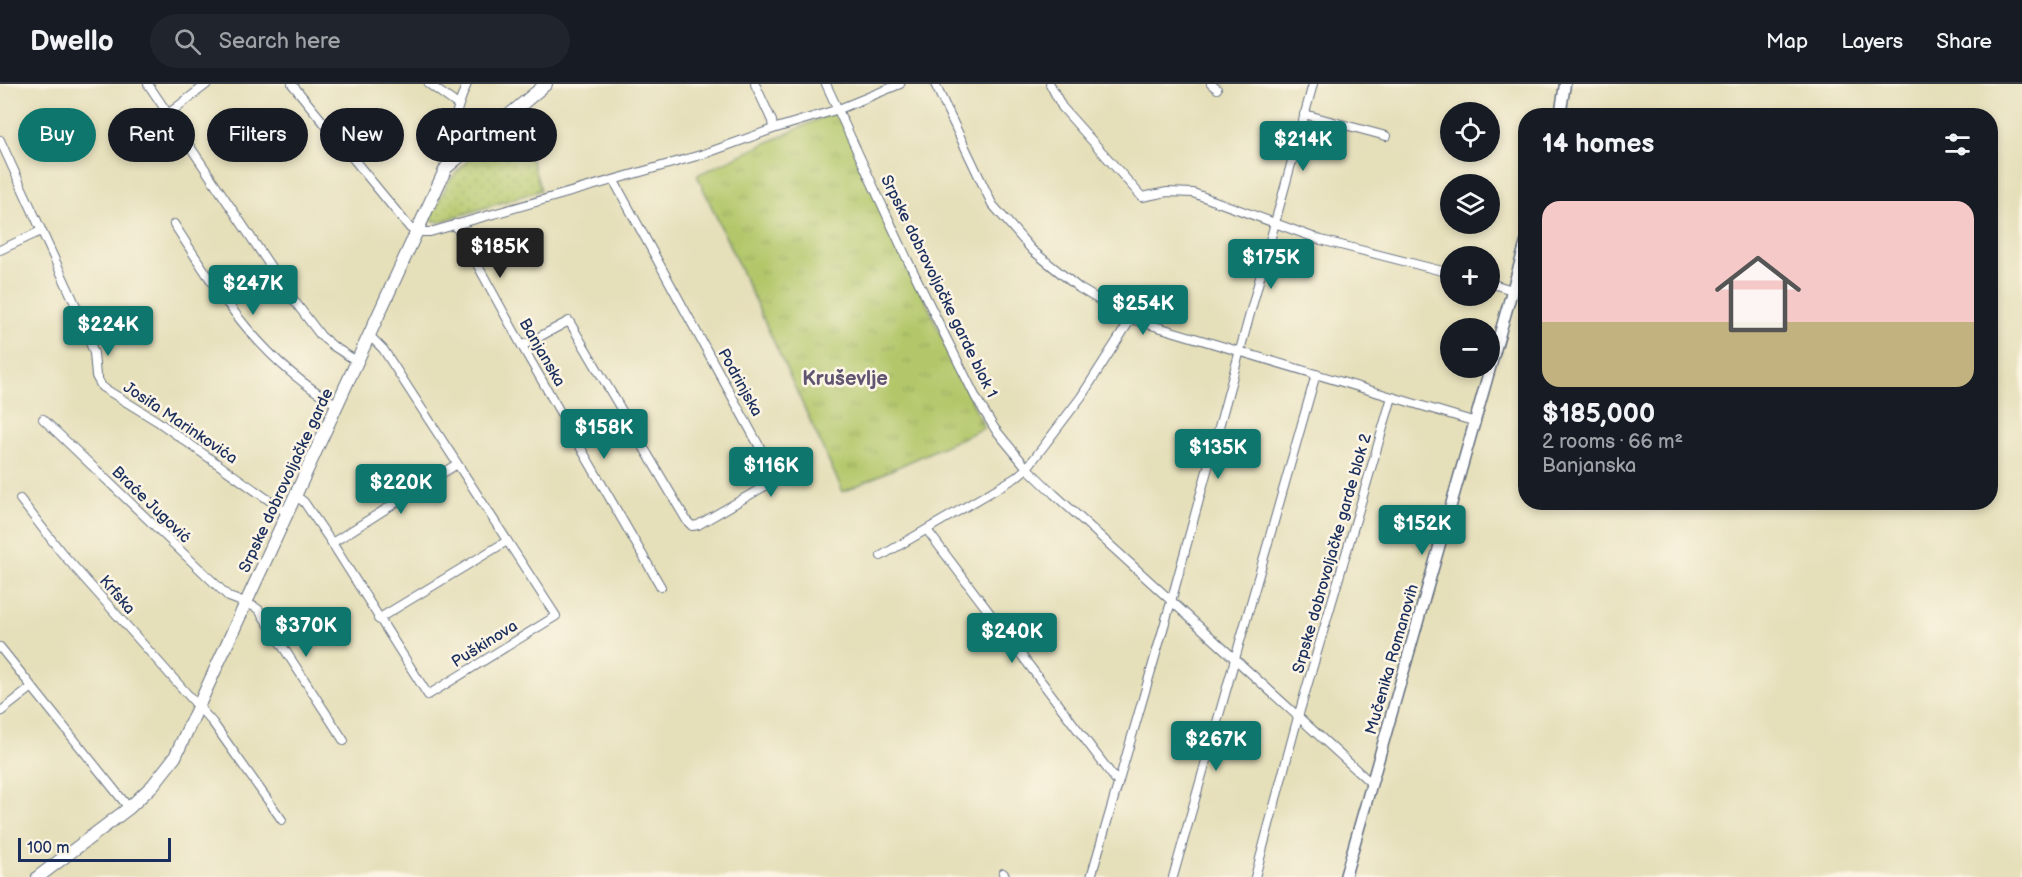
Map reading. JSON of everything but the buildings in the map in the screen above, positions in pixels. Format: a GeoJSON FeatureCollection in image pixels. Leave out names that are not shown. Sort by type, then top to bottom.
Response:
{"type":"FeatureCollection","features":[{"type":"Feature","properties":{"kind":"main road","name":"Srpske dobrovoljačke garde"},"geometry":{"type":"LineString","coordinates":[[38,877],[129,808],[153,785],[175,757],[446,168],[546,84]]}},
{"type":"Feature","properties":{"kind":"street"},"geometry":{"type":"LineString","coordinates":[[148,84],[164,108]]}},
{"type":"Feature","properties":{"kind":"street"},"geometry":{"type":"LineString","coordinates":[[176,108],[207,84]]}},
{"type":"Feature","properties":{"kind":"street"},"geometry":{"type":"LineString","coordinates":[[292,84],[410,228],[430,232],[704,154],[773,129],[839,109],[900,84]]}},
{"type":"Feature","properties":{"kind":"street"},"geometry":{"type":"LineString","coordinates":[[429,84],[458,105]]}},
{"type":"Feature","properties":{"kind":"street"},"geometry":{"type":"LineString","coordinates":[[446,168],[458,105],[467,84]]}},
{"type":"Feature","properties":{"kind":"street"},"geometry":{"type":"LineString","coordinates":[[755,84],[772,121],[773,129]]}},
{"type":"Feature","properties":{"kind":"street","name":"Srpske dobrovoljačke garde blok 1"},"geometry":{"type":"LineString","coordinates":[[826,84],[908,261],[976,398],[995,429],[1027,468],[1371,783]]}},
{"type":"Feature","properties":{"kind":"street"},"geometry":{"type":"LineString","coordinates":[[935,84],[992,204],[1032,250],[1079,288],[1131,319],[1476,422]]}},
{"type":"Feature","properties":{"kind":"street"},"geometry":{"type":"LineString","coordinates":[[1050,84],[1062,107],[1142,197],[1167,192],[1193,193],[1322,240],[1440,270]]}},
{"type":"Feature","properties":{"kind":"street"},"geometry":{"type":"LineString","coordinates":[[1091,877],[1171,602],[1312,84]]}},
{"type":"Feature","properties":{"kind":"street"},"geometry":{"type":"LineString","coordinates":[[1561,108],[1565,84]]}},
{"type":"Feature","properties":{"kind":"street"},"geometry":{"type":"LineString","coordinates":[[1304,114],[1386,136]]}},
{"type":"Feature","properties":{"kind":"street","name":"Josifa Marinkovića"},"geometry":{"type":"LineString","coordinates":[[0,140],[76,306],[94,353],[96,376],[102,387],[157,421],[287,513]]}},
{"type":"Feature","properties":{"kind":"street"},"geometry":{"type":"LineString","coordinates":[[195,154],[313,325],[333,346],[358,362]]}},
{"type":"Feature","properties":{"kind":"street","name":"Podrinjska"},"geometry":{"type":"LineString","coordinates":[[522,346],[569,321],[687,522],[692,526],[698,525],[772,482],[775,475],[614,181]]}},
{"type":"Feature","properties":{"kind":"street"},"geometry":{"type":"LineString","coordinates":[[174,224],[218,293],[241,323],[286,369],[338,405]]}},
{"type":"Feature","properties":{"kind":"street","name":"Banjanska"},"geometry":{"type":"LineString","coordinates":[[455,224],[522,346],[661,587]]}},
{"type":"Feature","properties":{"kind":"street"},"geometry":{"type":"LineString","coordinates":[[0,250],[41,231]]}},
{"type":"Feature","properties":{"kind":"street","name":"Mučenika Romanovih"},"geometry":{"type":"LineString","coordinates":[[1345,877],[1518,269]]}},
{"type":"Feature","properties":{"kind":"street"},"geometry":{"type":"LineString","coordinates":[[1500,287],[1512,290]]}},
{"type":"Feature","properties":{"kind":"street"},"geometry":{"type":"LineString","coordinates":[[881,556],[1015,478],[1027,468],[1081,397],[1131,319]]}},
{"type":"Feature","properties":{"kind":"street","name":"Puškinova"},"geometry":{"type":"LineString","coordinates":[[295,495],[304,502],[332,543],[428,695],[556,616],[383,349],[369,335]]}},
{"type":"Feature","properties":{"kind":"street"},"geometry":{"type":"LineString","coordinates":[[1173,877],[1316,374]]}},
{"type":"Feature","properties":{"kind":"street","name":"Srpske dobrovoljačke garde blok 2"},"geometry":{"type":"LineString","coordinates":[[1298,717],[1392,397]]}},
{"type":"Feature","properties":{"kind":"street","name":"Braće Jugović"},"geometry":{"type":"LineString","coordinates":[[43,419],[229,597],[255,606],[259,610],[344,741]]}},
{"type":"Feature","properties":{"kind":"street"},"geometry":{"type":"LineString","coordinates":[[332,543],[457,464]]}},
{"type":"Feature","properties":{"kind":"street","name":"Krfska"},"geometry":{"type":"LineString","coordinates":[[20,500],[61,552],[213,723],[282,820]]}},
{"type":"Feature","properties":{"kind":"street"},"geometry":{"type":"LineString","coordinates":[[927,530],[1119,783]]}},
{"type":"Feature","properties":{"kind":"street"},"geometry":{"type":"LineString","coordinates":[[378,619],[507,541]]}},
{"type":"Feature","properties":{"kind":"street"},"geometry":{"type":"LineString","coordinates":[[0,647],[129,808]]}},
{"type":"Feature","properties":{"kind":"street"},"geometry":{"type":"LineString","coordinates":[[0,712],[31,688]]}},
{"type":"Feature","properties":{"kind":"street"},"geometry":{"type":"LineString","coordinates":[[1255,877],[1298,717]]}},
{"type":"Feature","properties":{"kind":"green space"},"geometry":{"type":"Polygon","coordinates":[[[838,110],[984,428],[843,492],[697,175],[838,110]]]}},
{"type":"Feature","properties":{"kind":"green space"},"geometry":{"type":"Polygon","coordinates":[[[466,162],[532,162],[541,190],[439,222],[429,220],[449,181],[466,162]]]}},
{"type":"Feature","properties":{"kind":"district","name":"Kruševlje"},"geometry":{"type":"Point","coordinates":[845,378]}}]}
